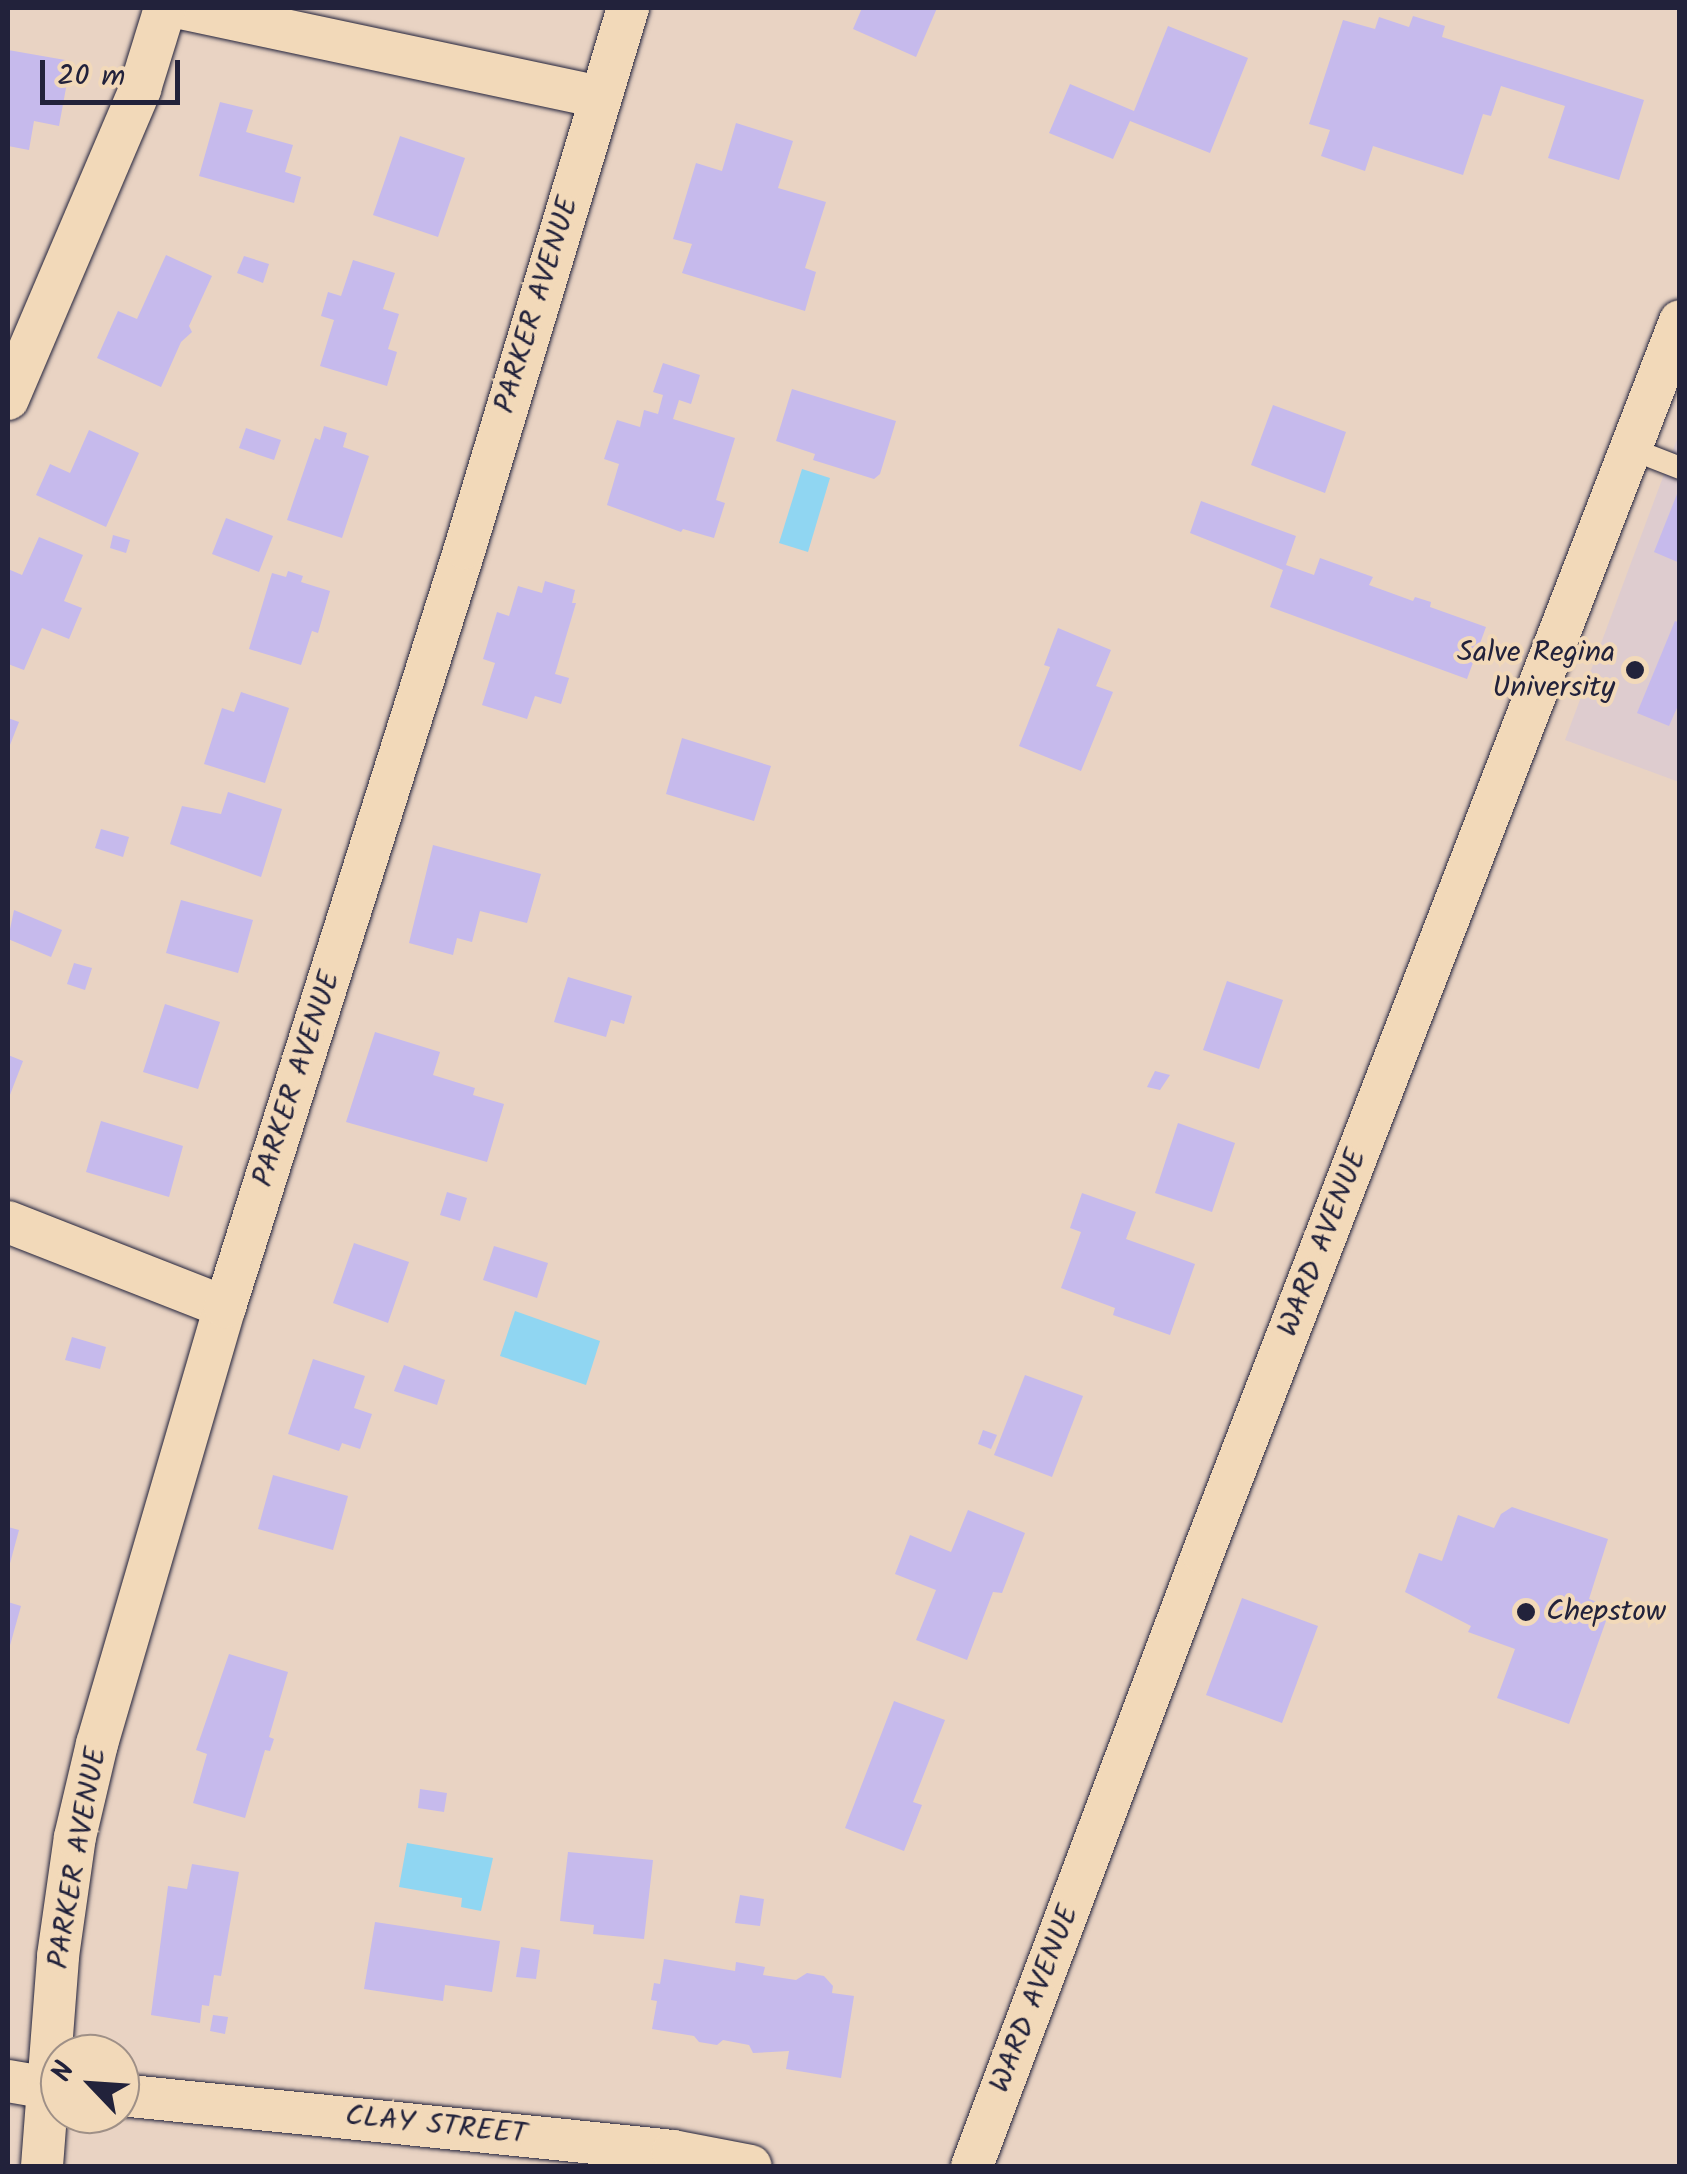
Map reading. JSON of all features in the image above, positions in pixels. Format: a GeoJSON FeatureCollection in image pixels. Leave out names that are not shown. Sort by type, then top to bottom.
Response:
{"type":"FeatureCollection","features":[{"type":"Feature","properties":{"kind":"street"},"geometry":{"type":"LineString","coordinates":[[8,399],[140,89],[165,8]]}},
{"type":"Feature","properties":{"kind":"street"},"geometry":{"type":"LineString","coordinates":[[181,8],[600,97]]}},
{"type":"Feature","properties":{"kind":"street","name":"PARKER AVENUE"},"geometry":{"type":"LineString","coordinates":[[56,2034],[58,1956],[76,1836],[96,1744],[225,1307],[464,548],[628,8]]}},
{"type":"Feature","properties":{"kind":"street","name":"WARD AVENUE"},"geometry":{"type":"LineString","coordinates":[[972,2166],[1210,1534],[1680,320]]}},
{"type":"Feature","properties":{"kind":"street"},"geometry":{"type":"LineString","coordinates":[[8,1222],[225,1307]]}},
{"type":"Feature","properties":{"kind":"street"},"geometry":{"type":"LineString","coordinates":[[8,2080],[40,2087]]}},
{"type":"Feature","properties":{"kind":"street","name":"CLAY STREET"},"geometry":{"type":"LineString","coordinates":[[140,2097],[672,2151],[751,2166]]}},
{"type":"Feature","properties":{"kind":"street","name":"PARKER AVENUE"},"geometry":{"type":"LineString","coordinates":[[42,2166],[47,2134]]}},
{"type":"Feature","properties":{"kind":"lane"},"geometry":{"type":"LineString","coordinates":[[1629,448],[1680,468]]}},
{"type":"Feature","properties":{"kind":"shaded area","name":"Salve Regina University"},"geometry":{"type":"Polygon","coordinates":[[[1679,434],[1679,782],[1565,740],[1679,434]]]}},
{"type":"Feature","properties":{"kind":"water"},"geometry":{"type":"Polygon","coordinates":[[[802,469],[830,478],[808,552],[779,543],[802,469]]]}},
{"type":"Feature","properties":{"kind":"water"},"geometry":{"type":"Polygon","coordinates":[[[515,1311],[600,1341],[586,1385],[500,1356],[515,1311]]]}},
{"type":"Feature","properties":{"kind":"water"},"geometry":{"type":"Polygon","coordinates":[[[407,1843],[493,1858],[481,1911],[461,1907],[462,1898],[399,1887],[407,1843]]]}},
{"type":"Feature","properties":{"kind":"building"},"geometry":{"type":"Polygon","coordinates":[[[862,8],[937,8],[916,57],[853,29],[862,8]]]}},
{"type":"Feature","properties":{"kind":"building"},"geometry":{"type":"Polygon","coordinates":[[[1413,16],[1445,26],[1442,37],[1644,100],[1619,180],[1548,158],[1565,106],[1501,86],[1491,116],[1483,114],[1463,175],[1373,146],[1365,171],[1321,156],[1330,130],[1309,124],[1343,20],[1375,29],[1379,17],[1409,27],[1413,16]]]}},
{"type":"Feature","properties":{"kind":"building"},"geometry":{"type":"Polygon","coordinates":[[[1168,26],[1248,58],[1210,153],[1130,121],[1113,159],[1049,133],[1070,84],[1134,111],[1168,26]]]}},
{"type":"Feature","properties":{"kind":"building"},"geometry":{"type":"Polygon","coordinates":[[[8,50],[71,61],[59,126],[34,121],[29,150],[8,146],[8,50]]]}},
{"type":"Feature","properties":{"kind":"building"},"geometry":{"type":"Polygon","coordinates":[[[220,102],[253,110],[246,132],[293,145],[285,172],[301,177],[294,203],[199,176],[220,102]]]}},
{"type":"Feature","properties":{"kind":"building"},"geometry":{"type":"Polygon","coordinates":[[[736,123],[793,141],[778,188],[826,202],[805,268],[816,272],[805,311],[682,273],[692,244],[673,239],[696,163],[722,171],[736,123]]]}},
{"type":"Feature","properties":{"kind":"building"},"geometry":{"type":"Polygon","coordinates":[[[400,136],[465,158],[438,237],[373,215],[400,136]]]}},
{"type":"Feature","properties":{"kind":"building"},"geometry":{"type":"Polygon","coordinates":[[[166,255],[212,276],[189,326],[192,332],[181,342],[161,387],[97,358],[118,311],[137,319],[166,255]]]}},
{"type":"Feature","properties":{"kind":"building"},"geometry":{"type":"Polygon","coordinates":[[[244,256],[269,264],[263,283],[237,273],[244,256]]]}},
{"type":"Feature","properties":{"kind":"building"},"geometry":{"type":"Polygon","coordinates":[[[353,260],[395,273],[383,309],[399,314],[388,349],[397,352],[387,386],[320,366],[334,320],[321,316],[328,292],[341,296],[353,260]]]}},
{"type":"Feature","properties":{"kind":"building"},"geometry":{"type":"Polygon","coordinates":[[[663,363],[700,375],[691,404],[679,400],[673,419],[735,438],[716,500],[725,503],[714,538],[683,529],[681,532],[607,505],[619,464],[604,459],[617,420],[640,427],[644,410],[658,414],[663,395],[653,392],[663,363]]]}},
{"type":"Feature","properties":{"kind":"building"},"geometry":{"type":"Polygon","coordinates":[[[792,389],[896,421],[880,474],[874,479],[813,460],[815,454],[776,441],[792,389]]]}},
{"type":"Feature","properties":{"kind":"building"},"geometry":{"type":"Polygon","coordinates":[[[1273,405],[1346,432],[1325,493],[1251,465],[1273,405]]]}},
{"type":"Feature","properties":{"kind":"building"},"geometry":{"type":"Polygon","coordinates":[[[324,426],[347,433],[343,447],[369,456],[342,538],[287,520],[315,438],[320,440],[324,426]]]}},
{"type":"Feature","properties":{"kind":"building"},"geometry":{"type":"Polygon","coordinates":[[[246,428],[281,440],[274,460],[239,448],[246,428]]]}},
{"type":"Feature","properties":{"kind":"building"},"geometry":{"type":"Polygon","coordinates":[[[89,430],[139,453],[106,527],[36,495],[50,464],[70,473],[89,430]]]}},
{"type":"Feature","properties":{"kind":"building"},"geometry":{"type":"Polygon","coordinates":[[[1680,489],[1680,563],[1654,552],[1680,489]]]}},
{"type":"Feature","properties":{"kind":"building"},"geometry":{"type":"Polygon","coordinates":[[[1201,501],[1296,536],[1286,565],[1314,575],[1320,558],[1373,577],[1369,585],[1413,601],[1415,597],[1431,602],[1430,607],[1486,627],[1467,679],[1270,607],[1283,570],[1190,533],[1201,501]]]}},
{"type":"Feature","properties":{"kind":"building"},"geometry":{"type":"Polygon","coordinates":[[[226,518],[273,536],[259,572],[212,554],[226,518]]]}},
{"type":"Feature","properties":{"kind":"building"},"geometry":{"type":"Polygon","coordinates":[[[113,535],[130,540],[126,553],[110,548],[113,535]]]}},
{"type":"Feature","properties":{"kind":"building"},"geometry":{"type":"Polygon","coordinates":[[[39,537],[83,555],[64,601],[82,608],[69,639],[42,628],[24,670],[8,664],[8,569],[22,575],[39,537]]]}},
{"type":"Feature","properties":{"kind":"building"},"geometry":{"type":"Polygon","coordinates":[[[288,571],[303,576],[301,582],[330,591],[318,633],[312,631],[301,665],[249,649],[272,573],[286,577],[288,571]]]}},
{"type":"Feature","properties":{"kind":"building"},"geometry":{"type":"Polygon","coordinates":[[[545,581],[575,590],[572,603],[576,603],[555,674],[569,678],[561,704],[535,696],[527,719],[482,705],[495,663],[483,659],[497,612],[509,616],[518,586],[542,593],[545,581]]]}},
{"type":"Feature","properties":{"kind":"building"},"geometry":{"type":"Polygon","coordinates":[[[1675,621],[1680,623],[1680,701],[1669,726],[1637,713],[1675,621]]]}},
{"type":"Feature","properties":{"kind":"building"},"geometry":{"type":"Polygon","coordinates":[[[1058,628],[1111,650],[1096,686],[1113,692],[1081,771],[1019,746],[1050,667],[1044,665],[1058,628]]]}},
{"type":"Feature","properties":{"kind":"building"},"geometry":{"type":"Polygon","coordinates":[[[241,692],[289,708],[265,783],[204,764],[222,708],[234,712],[241,692]]]}},
{"type":"Feature","properties":{"kind":"building"},"geometry":{"type":"Polygon","coordinates":[[[8,718],[19,722],[8,750],[8,718]]]}},
{"type":"Feature","properties":{"kind":"building"},"geometry":{"type":"Polygon","coordinates":[[[682,738],[771,766],[754,821],[666,794],[682,738]]]}},
{"type":"Feature","properties":{"kind":"building"},"geometry":{"type":"Polygon","coordinates":[[[228,792],[282,809],[261,877],[170,844],[182,806],[221,814],[228,792]]]}},
{"type":"Feature","properties":{"kind":"building"},"geometry":{"type":"Polygon","coordinates":[[[101,829],[129,837],[123,857],[95,848],[101,829]]]}},
{"type":"Feature","properties":{"kind":"building"},"geometry":{"type":"Polygon","coordinates":[[[433,845],[541,874],[527,923],[480,911],[472,942],[457,938],[453,955],[409,943],[433,845]]]}},
{"type":"Feature","properties":{"kind":"building"},"geometry":{"type":"Polygon","coordinates":[[[181,900],[253,920],[238,973],[166,953],[181,900]]]}},
{"type":"Feature","properties":{"kind":"building"},"geometry":{"type":"Polygon","coordinates":[[[14,910],[62,930],[51,957],[8,939],[14,910]]]}},
{"type":"Feature","properties":{"kind":"building"},"geometry":{"type":"Polygon","coordinates":[[[74,963],[92,968],[85,990],[67,984],[74,963]]]}},
{"type":"Feature","properties":{"kind":"building"},"geometry":{"type":"Polygon","coordinates":[[[568,977],[632,996],[624,1024],[611,1020],[606,1037],[554,1022],[568,977]]]}},
{"type":"Feature","properties":{"kind":"building"},"geometry":{"type":"Polygon","coordinates":[[[1227,981],[1283,1000],[1259,1069],[1203,1050],[1227,981]]]}},
{"type":"Feature","properties":{"kind":"building"},"geometry":{"type":"Polygon","coordinates":[[[165,1004],[220,1022],[198,1089],[143,1072],[165,1004]]]}},
{"type":"Feature","properties":{"kind":"building"},"geometry":{"type":"Polygon","coordinates":[[[375,1032],[440,1052],[433,1075],[475,1088],[473,1095],[504,1104],[487,1162],[346,1122],[375,1032]]]}},
{"type":"Feature","properties":{"kind":"building"},"geometry":{"type":"Polygon","coordinates":[[[8,1055],[23,1061],[8,1100],[8,1055]]]}},
{"type":"Feature","properties":{"kind":"building"},"geometry":{"type":"Polygon","coordinates":[[[1155,1071],[1170,1075],[1160,1090],[1147,1087],[1155,1071]]]}},
{"type":"Feature","properties":{"kind":"building"},"geometry":{"type":"Polygon","coordinates":[[[101,1121],[183,1146],[169,1197],[86,1172],[101,1121]]]}},
{"type":"Feature","properties":{"kind":"building"},"geometry":{"type":"Polygon","coordinates":[[[1178,1123],[1235,1143],[1212,1212],[1155,1193],[1178,1123]]]}},
{"type":"Feature","properties":{"kind":"building"},"geometry":{"type":"Polygon","coordinates":[[[447,1192],[467,1198],[460,1221],[440,1215],[447,1192]]]}},
{"type":"Feature","properties":{"kind":"building"},"geometry":{"type":"Polygon","coordinates":[[[1082,1193],[1136,1212],[1126,1239],[1195,1264],[1170,1335],[1113,1315],[1115,1308],[1061,1288],[1081,1232],[1070,1228],[1082,1193]]]}},
{"type":"Feature","properties":{"kind":"building"},"geometry":{"type":"Polygon","coordinates":[[[354,1243],[409,1262],[388,1323],[333,1303],[354,1243]]]}},
{"type":"Feature","properties":{"kind":"building"},"geometry":{"type":"Polygon","coordinates":[[[494,1246],[548,1263],[537,1298],[483,1280],[494,1246]]]}},
{"type":"Feature","properties":{"kind":"building"},"geometry":{"type":"Polygon","coordinates":[[[72,1337],[106,1347],[100,1369],[65,1360],[72,1337]]]}},
{"type":"Feature","properties":{"kind":"building"},"geometry":{"type":"Polygon","coordinates":[[[313,1359],[365,1376],[354,1408],[372,1414],[360,1449],[342,1443],[339,1451],[288,1434],[313,1359]]]}},
{"type":"Feature","properties":{"kind":"building"},"geometry":{"type":"Polygon","coordinates":[[[404,1365],[445,1380],[437,1405],[394,1391],[404,1365]]]}},
{"type":"Feature","properties":{"kind":"building"},"geometry":{"type":"Polygon","coordinates":[[[1025,1375],[1083,1396],[1052,1477],[994,1455],[1025,1375]]]}},
{"type":"Feature","properties":{"kind":"building"},"geometry":{"type":"Polygon","coordinates":[[[983,1430],[997,1435],[991,1449],[978,1444],[983,1430]]]}},
{"type":"Feature","properties":{"kind":"building"},"geometry":{"type":"Polygon","coordinates":[[[273,1475],[348,1496],[333,1550],[258,1529],[273,1475]]]}},
{"type":"Feature","properties":{"kind":"building","name":"Chepstow"},"geometry":{"type":"Polygon","coordinates":[[[1512,1507],[1608,1539],[1589,1599],[1611,1607],[1569,1724],[1497,1698],[1515,1649],[1468,1632],[1471,1626],[1405,1592],[1419,1553],[1442,1561],[1458,1515],[1494,1528],[1501,1514],[1512,1507]]]}},
{"type":"Feature","properties":{"kind":"building"},"geometry":{"type":"Polygon","coordinates":[[[968,1510],[1025,1533],[1002,1593],[993,1592],[967,1660],[916,1640],[936,1590],[895,1574],[910,1535],[951,1552],[968,1510]]]}},
{"type":"Feature","properties":{"kind":"building"},"geometry":{"type":"Polygon","coordinates":[[[8,1527],[19,1530],[9,1567],[8,1567],[8,1527]]]}},
{"type":"Feature","properties":{"kind":"building"},"geometry":{"type":"Polygon","coordinates":[[[1242,1598],[1318,1626],[1282,1723],[1206,1695],[1242,1598]]]}},
{"type":"Feature","properties":{"kind":"building"},"geometry":{"type":"Polygon","coordinates":[[[8,1602],[21,1606],[9,1649],[8,1649],[8,1602]]]}},
{"type":"Feature","properties":{"kind":"building"},"geometry":{"type":"Polygon","coordinates":[[[229,1654],[288,1672],[269,1737],[274,1739],[270,1751],[265,1750],[245,1818],[193,1803],[207,1754],[196,1750],[229,1654]]]}},
{"type":"Feature","properties":{"kind":"building"},"geometry":{"type":"Polygon","coordinates":[[[894,1701],[945,1720],[913,1802],[922,1805],[904,1851],[845,1828],[894,1701]]]}},
{"type":"Feature","properties":{"kind":"building"},"geometry":{"type":"Polygon","coordinates":[[[420,1789],[447,1793],[444,1812],[418,1808],[420,1789]]]}},
{"type":"Feature","properties":{"kind":"building"},"geometry":{"type":"Polygon","coordinates":[[[568,1852],[653,1860],[644,1939],[593,1934],[594,1925],[560,1921],[568,1852]]]}},
{"type":"Feature","properties":{"kind":"building"},"geometry":{"type":"Polygon","coordinates":[[[192,1864],[239,1872],[221,1976],[214,1975],[209,2006],[202,2005],[200,2023],[151,2015],[168,1886],[187,1889],[192,1864]]]}},
{"type":"Feature","properties":{"kind":"building"},"geometry":{"type":"Polygon","coordinates":[[[740,1895],[764,1899],[760,1926],[735,1923],[740,1895]]]}},
{"type":"Feature","properties":{"kind":"building"},"geometry":{"type":"Polygon","coordinates":[[[375,1922],[500,1941],[492,1992],[445,1985],[443,2001],[364,1989],[375,1922]]]}},
{"type":"Feature","properties":{"kind":"building"},"geometry":{"type":"Polygon","coordinates":[[[521,1947],[540,1950],[536,1979],[516,1977],[521,1947]]]}},
{"type":"Feature","properties":{"kind":"building"},"geometry":{"type":"Polygon","coordinates":[[[664,1959],[735,1971],[736,1962],[765,1967],[763,1975],[796,1980],[807,1973],[824,1976],[833,1986],[832,1993],[854,1996],[841,2078],[786,2069],[789,2051],[753,2053],[749,2045],[723,2040],[717,2045],[699,2042],[694,2036],[652,2029],[657,2001],[651,2000],[654,1983],[660,1984],[664,1959]]]}},
{"type":"Feature","properties":{"kind":"building"},"geometry":{"type":"Polygon","coordinates":[[[213,2015],[228,2017],[225,2034],[210,2031],[213,2015]]]}},
{"type":"Feature","properties":{"kind":"place","name":"Salve Regina University"},"geometry":{"type":"Point","coordinates":[1635,670]}},
{"type":"Feature","properties":{"kind":"place","name":"Chepstow"},"geometry":{"type":"Point","coordinates":[1526,1612]}}]}
